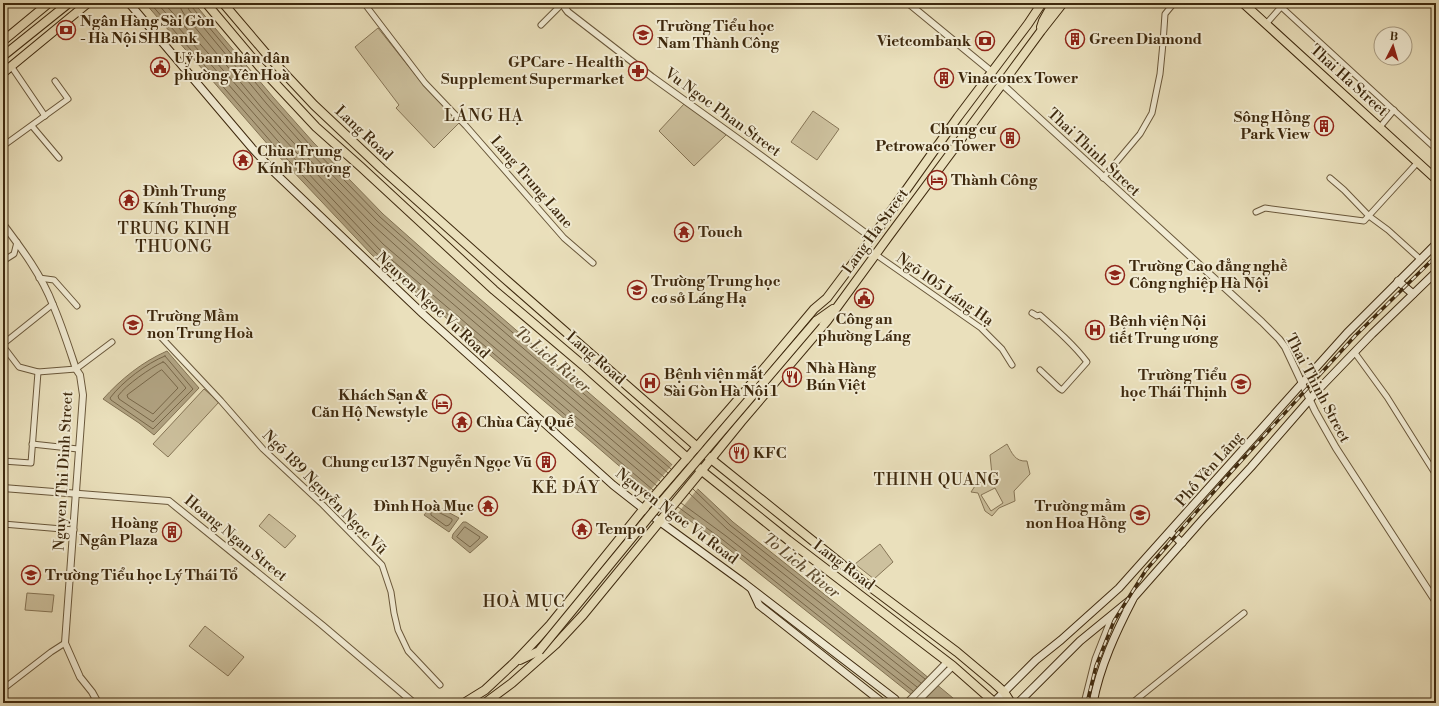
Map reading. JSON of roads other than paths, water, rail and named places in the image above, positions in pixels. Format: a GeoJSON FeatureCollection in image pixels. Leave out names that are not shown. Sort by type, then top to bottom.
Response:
{"type":"FeatureCollection","features":[{"type":"Feature","properties":{"kind":"main road"},"geometry":{"type":"LineString","coordinates":[[3,41],[48,3]]}},
{"type":"Feature","properties":{"kind":"main road"},"geometry":{"type":"LineString","coordinates":[[3,56],[69,3]]}},
{"type":"Feature","properties":{"kind":"main road"},"geometry":{"type":"LineString","coordinates":[[3,73],[88,3]]}},
{"type":"Feature","properties":{"kind":"main road","name":"Nguyen Ngoc Vu Road"},"geometry":{"type":"LineString","coordinates":[[129,3],[252,148],[275,172],[481,368],[546,424],[613,485],[659,522],[752,590],[895,699],[897,703]]}},
{"type":"Feature","properties":{"kind":"main road","name":"Lang Road"},"geometry":{"type":"LineString","coordinates":[[206,3],[259,66],[316,127],[494,290],[585,367],[702,471],[885,614],[995,703]]}},
{"type":"Feature","properties":{"kind":"main road","name":"Lang Road"},"geometry":{"type":"LineString","coordinates":[[223,3],[269,57],[314,105],[445,226],[711,459],[893,604],[957,652],[1004,692],[1012,703]]}},
{"type":"Feature","properties":{"kind":"main road","name":"Lang Ha Street"},"geometry":{"type":"LineString","coordinates":[[515,662],[550,624],[696,446],[729,410],[814,309],[827,298],[1042,3]]}},
{"type":"Feature","properties":{"kind":"main road","name":"Lang Ha Street"},"geometry":{"type":"LineString","coordinates":[[525,671],[556,644],[575,623],[741,422],[827,321],[875,254],[1063,3]]}},
{"type":"Feature","properties":{"kind":"main road","name":"Thai Ha Street"},"geometry":{"type":"LineString","coordinates":[[1242,3],[1436,179]]}},
{"type":"Feature","properties":{"kind":"main road"},"geometry":{"type":"LineString","coordinates":[[1028,24],[1038,18],[1052,5]]}},
{"type":"Feature","properties":{"kind":"main road"},"geometry":{"type":"LineString","coordinates":[[1041,31],[1043,21],[1052,5]]}},
{"type":"Feature","properties":{"kind":"main road"},"geometry":{"type":"LineString","coordinates":[[922,167],[934,176]]}},
{"type":"Feature","properties":{"kind":"main road"},"geometry":{"type":"LineString","coordinates":[[436,237],[445,226]]}},
{"type":"Feature","properties":{"kind":"main road","name":"Phố Yên Lãng"},"geometry":{"type":"LineString","coordinates":[[995,703],[1036,660],[1119,588],[1347,334],[1436,244]]}},
{"type":"Feature","properties":{"kind":"main road","name":"Phố Yên Lãng"},"geometry":{"type":"LineString","coordinates":[[1018,703],[1080,641],[1135,596],[1310,400],[1436,272]]}},
{"type":"Feature","properties":{"kind":"main road"},"geometry":{"type":"LineString","coordinates":[[1398,281],[1413,294]]}},
{"type":"Feature","properties":{"kind":"main road"},"geometry":{"type":"LineString","coordinates":[[816,321],[827,298]]}},
{"type":"Feature","properties":{"kind":"main road"},"geometry":{"type":"LineString","coordinates":[[485,703],[512,683],[525,671],[539,650],[653,512],[816,321],[838,305]]}},
{"type":"Feature","properties":{"kind":"main road"},"geometry":{"type":"LineString","coordinates":[[729,410],[741,422]]}},
{"type":"Feature","properties":{"kind":"main road"},"geometry":{"type":"LineString","coordinates":[[1170,532],[1182,543]]}},
{"type":"Feature","properties":{"kind":"main road"},"geometry":{"type":"LineString","coordinates":[[617,542],[632,554]]}},
{"type":"Feature","properties":{"kind":"main road","name":"Nguyen Ngoc Vu Road"},"geometry":{"type":"LineString","coordinates":[[752,590],[759,605],[882,703]]}},
{"type":"Feature","properties":{"kind":"main road"},"geometry":{"type":"LineString","coordinates":[[1093,703],[1097,682],[1109,648],[1135,596]]}},
{"type":"Feature","properties":{"kind":"main road"},"geometry":{"type":"LineString","coordinates":[[885,614],[893,604]]}},
{"type":"Feature","properties":{"kind":"main road"},"geometry":{"type":"LineString","coordinates":[[464,703],[485,690],[515,662],[539,650]]}},
{"type":"Feature","properties":{"kind":"street","name":"Lang Trung Lane"},"geometry":{"type":"LineString","coordinates":[[364,3],[425,83],[466,126],[564,238],[593,263]]}},
{"type":"Feature","properties":{"kind":"street"},"geometry":{"type":"LineString","coordinates":[[541,25],[564,3]]}},
{"type":"Feature","properties":{"kind":"street","name":"Vu Ngoc Phan Street"},"geometry":{"type":"LineString","coordinates":[[564,3],[568,12],[648,74],[872,238]]}},
{"type":"Feature","properties":{"kind":"street"},"geometry":{"type":"LineString","coordinates":[[908,3],[992,72]]}},
{"type":"Feature","properties":{"kind":"street"},"geometry":{"type":"LineString","coordinates":[[1103,178],[1140,134],[1152,113],[1160,74],[1165,14],[1174,3]]}},
{"type":"Feature","properties":{"kind":"street"},"geometry":{"type":"LineString","coordinates":[[1276,3],[1436,149]]}},
{"type":"Feature","properties":{"kind":"street"},"geometry":{"type":"LineString","coordinates":[[1266,24],[1281,7]]}},
{"type":"Feature","properties":{"kind":"street"},"geometry":{"type":"LineString","coordinates":[[11,66],[45,116]]}},
{"type":"Feature","properties":{"kind":"street"},"geometry":{"type":"LineString","coordinates":[[3,146],[68,99],[55,81]]}},
{"type":"Feature","properties":{"kind":"street","name":"Thai Thinh Street"},"geometry":{"type":"LineString","coordinates":[[1002,84],[1279,339],[1285,347],[1310,400],[1351,473],[1436,602]]}},
{"type":"Feature","properties":{"kind":"street"},"geometry":{"type":"LineString","coordinates":[[1380,127],[1394,110]]}},
{"type":"Feature","properties":{"kind":"street"},"geometry":{"type":"LineString","coordinates":[[32,126],[59,158]]}},
{"type":"Feature","properties":{"kind":"street"},"geometry":{"type":"LineString","coordinates":[[1256,212],[1265,208],[1364,221],[1418,162]]}},
{"type":"Feature","properties":{"kind":"street"},"geometry":{"type":"LineString","coordinates":[[1330,178],[1369,216],[1388,230],[1420,259]]}},
{"type":"Feature","properties":{"kind":"street","name":"Nguyen Thi Dinh Street"},"geometry":{"type":"LineString","coordinates":[[3,224],[17,242],[53,304],[76,370],[80,375],[83,395],[65,643]]}},
{"type":"Feature","properties":{"kind":"street"},"geometry":{"type":"LineString","coordinates":[[3,261],[14,254],[17,242]]}},
{"type":"Feature","properties":{"kind":"street","name":"Ngõ 105 Láng Hạ"},"geometry":{"type":"LineString","coordinates":[[875,254],[981,328],[1002,349],[1012,365]]}},
{"type":"Feature","properties":{"kind":"street"},"geometry":{"type":"LineString","coordinates":[[39,278],[54,280],[77,306]]}},
{"type":"Feature","properties":{"kind":"street"},"geometry":{"type":"LineString","coordinates":[[53,304],[3,345],[19,367],[38,372],[76,370],[112,342]]}},
{"type":"Feature","properties":{"kind":"street"},"geometry":{"type":"LineString","coordinates":[[1032,313],[1037,316],[1040,315],[1047,321],[1087,362],[1062,390],[1040,370]]}},
{"type":"Feature","properties":{"kind":"street","name":"Ngõ 189 Nguyễn Ngọc Vũ"},"geometry":{"type":"LineString","coordinates":[[159,335],[221,401],[262,449],[323,505],[382,565],[391,592],[398,630],[408,651],[440,685]]}},
{"type":"Feature","properties":{"kind":"street"},"geometry":{"type":"LineString","coordinates":[[1355,353],[1387,397],[1436,475]]}},
{"type":"Feature","properties":{"kind":"street"},"geometry":{"type":"LineString","coordinates":[[3,461],[31,463],[38,372]]}},
{"type":"Feature","properties":{"kind":"street"},"geometry":{"type":"LineString","coordinates":[[32,444],[78,449]]}},
{"type":"Feature","properties":{"kind":"street","name":"Hoang Ngan Street"},"geometry":{"type":"LineString","coordinates":[[3,488],[75,495],[170,501],[316,620],[414,703]]}},
{"type":"Feature","properties":{"kind":"street"},"geometry":{"type":"LineString","coordinates":[[3,524],[74,530]]}},
{"type":"Feature","properties":{"kind":"street"},"geometry":{"type":"LineString","coordinates":[[1132,703],[1244,613]]}},
{"type":"Feature","properties":{"kind":"street"},"geometry":{"type":"LineString","coordinates":[[1084,703],[1095,659],[1112,616]]}},
{"type":"Feature","properties":{"kind":"street"},"geometry":{"type":"LineString","coordinates":[[3,689],[65,643],[80,677],[92,692],[98,703]]}},
{"type":"Feature","properties":{"kind":"street"},"geometry":{"type":"LineString","coordinates":[[916,703],[947,673],[947,665]]}},
{"type":"Feature","properties":{"kind":"street"},"geometry":{"type":"LineString","coordinates":[[908,701],[947,665]]}},
{"type":"Feature","properties":{"kind":"water"},"geometry":{"type":"Polygon","coordinates":[[[145,3],[194,3],[313,142],[383,214],[668,461],[733,522],[901,655],[959,703],[922,703],[721,543],[647,490],[372,255],[270,147],[145,3]]]}},
{"type":"Feature","properties":{"kind":"water"},"geometry":{"type":"Polygon","coordinates":[[[167,351],[199,388],[154,435],[103,399],[132,372],[149,360],[167,351]]]}},
{"type":"Feature","properties":{"kind":"water"},"geometry":{"type":"Polygon","coordinates":[[[433,504],[459,518],[449,532],[424,515],[433,504]]]}},
{"type":"Feature","properties":{"kind":"water"},"geometry":{"type":"Polygon","coordinates":[[[463,522],[466,522],[488,537],[470,553],[452,538],[453,534],[463,522]]]}},
{"type":"Feature","properties":{"kind":"railway"},"geometry":{"type":"LineString","coordinates":[[1087,703],[1096,666],[1114,621],[1146,570],[1231,472],[1355,336],[1436,256]]}},
{"type":"Feature","properties":{"kind":"place","name":"Ngân Hàng Sài Gòn - Hà Nội SHBank"},"geometry":{"type":"Point","coordinates":[66,30]}},
{"type":"Feature","properties":{"kind":"place","name":"Trường Tiểu học Nam Thành Công"},"geometry":{"type":"Point","coordinates":[643,35]}},
{"type":"Feature","properties":{"kind":"place","name":"Green Diamond"},"geometry":{"type":"Point","coordinates":[1075,39]}},
{"type":"Feature","properties":{"kind":"place","name":"Vietcombank"},"geometry":{"type":"Point","coordinates":[985,41]}},
{"type":"Feature","properties":{"kind":"place","name":"Uỷ ban nhân dân phường Yên Hoà"},"geometry":{"type":"Point","coordinates":[160,67]}},
{"type":"Feature","properties":{"kind":"place","name":"GPCare - Health Supplement Supermarket"},"geometry":{"type":"Point","coordinates":[638,71]}},
{"type":"Feature","properties":{"kind":"place","name":"Vinaconex Tower"},"geometry":{"type":"Point","coordinates":[944,78]}},
{"type":"Feature","properties":{"kind":"place","name":"Sông Hồng Park View"},"geometry":{"type":"Point","coordinates":[1324,126]}},
{"type":"Feature","properties":{"kind":"place","name":"Chung cư Petrowaco Tower"},"geometry":{"type":"Point","coordinates":[1010,138]}},
{"type":"Feature","properties":{"kind":"place","name":"Chùa Trung Kính Thượng"},"geometry":{"type":"Point","coordinates":[243,160]}},
{"type":"Feature","properties":{"kind":"place","name":"Thành Công"},"geometry":{"type":"Point","coordinates":[937,180]}},
{"type":"Feature","properties":{"kind":"place","name":"Đình Trung Kính Thượng"},"geometry":{"type":"Point","coordinates":[129,200]}},
{"type":"Feature","properties":{"kind":"place","name":"Touch"},"geometry":{"type":"Point","coordinates":[684,232]}},
{"type":"Feature","properties":{"kind":"place","name":"Trường Cao đẳng nghề Công nghiệp Hà Nội"},"geometry":{"type":"Point","coordinates":[1115,275]}},
{"type":"Feature","properties":{"kind":"place","name":"Trường Trung học cơ sở Láng Hạ"},"geometry":{"type":"Point","coordinates":[637,290]}},
{"type":"Feature","properties":{"kind":"place","name":"Công an phường Láng"},"geometry":{"type":"Point","coordinates":[864,298]}},
{"type":"Feature","properties":{"kind":"place","name":"Trường Mầm non Trung Hoà"},"geometry":{"type":"Point","coordinates":[133,325]}},
{"type":"Feature","properties":{"kind":"place","name":"Bệnh viện Nội tiết Trung ương"},"geometry":{"type":"Point","coordinates":[1095,330]}},
{"type":"Feature","properties":{"kind":"place","name":"Nhà Hàng Bún Việt"},"geometry":{"type":"Point","coordinates":[792,377]}},
{"type":"Feature","properties":{"kind":"place","name":"Bệnh viện mắt Sài Gòn Hà Nội 1"},"geometry":{"type":"Point","coordinates":[650,383]}},
{"type":"Feature","properties":{"kind":"place","name":"Trường Tiểu học Thái Thịnh"},"geometry":{"type":"Point","coordinates":[1241,384]}},
{"type":"Feature","properties":{"kind":"place","name":"Khách Sạn & Căn Hộ Newstyle"},"geometry":{"type":"Point","coordinates":[442,404]}},
{"type":"Feature","properties":{"kind":"place","name":"Chùa Cây Quế"},"geometry":{"type":"Point","coordinates":[462,422]}},
{"type":"Feature","properties":{"kind":"place","name":"KFC"},"geometry":{"type":"Point","coordinates":[739,453]}},
{"type":"Feature","properties":{"kind":"place","name":"Chung cư 137 Nguyễn Ngọc Vũ"},"geometry":{"type":"Point","coordinates":[546,462]}},
{"type":"Feature","properties":{"kind":"place","name":"Đình Hoà Mục"},"geometry":{"type":"Point","coordinates":[488,506]}},
{"type":"Feature","properties":{"kind":"place","name":"Trường mầm non Hoa Hồng"},"geometry":{"type":"Point","coordinates":[1140,515]}},
{"type":"Feature","properties":{"kind":"place","name":"Tempo"},"geometry":{"type":"Point","coordinates":[582,529]}},
{"type":"Feature","properties":{"kind":"place","name":"Hoàng Ngân Plaza"},"geometry":{"type":"Point","coordinates":[172,532]}},
{"type":"Feature","properties":{"kind":"place","name":"Trường Tiểu học Lý Thái Tổ"},"geometry":{"type":"Point","coordinates":[31,575]}},
{"type":"Feature","properties":{"kind":"district","name":"LÁNG HẠ"},"geometry":{"type":"Point","coordinates":[484,115]}},
{"type":"Feature","properties":{"kind":"district","name":"TRUNG KINH THUONG"},"geometry":{"type":"Point","coordinates":[174,237]}},
{"type":"Feature","properties":{"kind":"district","name":"THINH QUANG"},"geometry":{"type":"Point","coordinates":[937,479]}},
{"type":"Feature","properties":{"kind":"district","name":"KẺ ĐÁY"},"geometry":{"type":"Point","coordinates":[566,487]}},
{"type":"Feature","properties":{"kind":"district","name":"HOÀ MỤC"},"geometry":{"type":"Point","coordinates":[524,601]}},
{"type":"Feature","properties":{"kind":"water label","name":"To Lich River"},"geometry":{"type":"Point","coordinates":[553,359]}},
{"type":"Feature","properties":{"kind":"water label","name":"To Lich River"},"geometry":{"type":"Point","coordinates":[802,565]}}]}
